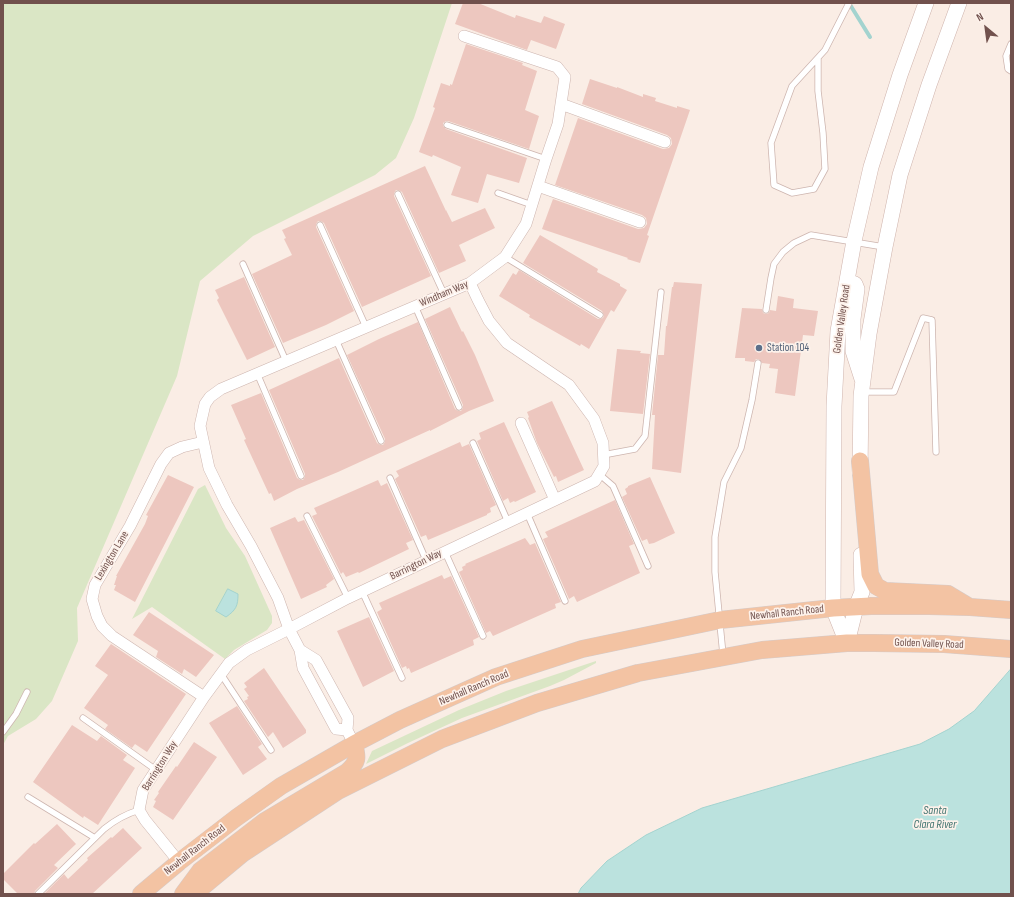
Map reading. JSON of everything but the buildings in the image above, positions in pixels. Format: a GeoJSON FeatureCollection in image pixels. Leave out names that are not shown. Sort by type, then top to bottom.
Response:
{"type":"FeatureCollection","features":[{"type":"Feature","properties":{"kind":"main road","name":"Golden Valley Road"},"geometry":{"type":"LineString","coordinates":[[926,3],[900,75],[870,167],[854,241],[838,331],[834,406],[833,608],[848,643],[944,644],[1011,649]]}},
{"type":"Feature","properties":{"kind":"main road"},"geometry":{"type":"LineString","coordinates":[[194,894],[242,854],[338,791],[442,739],[537,703],[638,673],[762,650],[848,643],[856,607],[862,592],[860,461],[862,387],[869,334],[884,247],[900,175],[929,84],[959,3]]}},
{"type":"Feature","properties":{"kind":"main road"},"geometry":{"type":"LineString","coordinates":[[847,282],[855,284],[857,289],[853,318],[852,351],[862,387]]}},
{"type":"Feature","properties":{"kind":"main road"},"geometry":{"type":"LineString","coordinates":[[860,461],[870,574],[876,586],[885,591],[948,594],[970,607]]}},
{"type":"Feature","properties":{"kind":"main road"},"geometry":{"type":"LineString","coordinates":[[856,607],[970,607],[1011,610]]}},
{"type":"Feature","properties":{"kind":"main road","name":"Newhall Ranch Road"},"geometry":{"type":"LineString","coordinates":[[141,894],[179,862],[236,818],[350,737],[400,720],[496,677],[582,649],[720,620],[856,607]]}},
{"type":"Feature","properties":{"kind":"main road"},"geometry":{"type":"LineString","coordinates":[[183,894],[200,871],[265,821],[347,772],[355,764],[357,754],[350,737]]}},
{"type":"Feature","properties":{"kind":"street","name":"Windham Way"},"geometry":{"type":"LineString","coordinates":[[203,442],[200,426],[205,404],[210,397],[221,389],[470,283],[505,257],[526,224],[558,124],[565,77],[557,67],[464,36]]}},
{"type":"Feature","properties":{"kind":"street"},"geometry":{"type":"LineString","coordinates":[[561,104],[665,142]]}},
{"type":"Feature","properties":{"kind":"street"},"geometry":{"type":"LineString","coordinates":[[538,186],[640,222]]}},
{"type":"Feature","properties":{"kind":"street"},"geometry":{"type":"LineString","coordinates":[[470,283],[489,321],[507,342],[569,385],[594,419],[603,443],[604,466],[599,474]]}},
{"type":"Feature","properties":{"kind":"street"},"geometry":{"type":"LineString","coordinates":[[520,423],[555,500]]}},
{"type":"Feature","properties":{"kind":"street"},"geometry":{"type":"LineString","coordinates":[[203,442],[209,468],[227,505],[251,546],[278,598],[289,629],[300,650],[303,668],[336,729],[350,737]]}},
{"type":"Feature","properties":{"kind":"street","name":"Lexington Lane"},"geometry":{"type":"LineString","coordinates":[[203,442],[182,447],[169,453],[160,464],[130,526],[95,585],[92,599],[97,616],[102,626],[112,636],[204,697]]}},
{"type":"Feature","properties":{"kind":"street","name":"Barrington Way"},"geometry":{"type":"LineString","coordinates":[[139,810],[143,790],[204,697],[229,664],[247,650],[362,591],[595,481],[599,474]]}},
{"type":"Feature","properties":{"kind":"street"},"geometry":{"type":"LineString","coordinates":[[300,650],[316,660],[348,718],[350,737]]}},
{"type":"Feature","properties":{"kind":"street"},"geometry":{"type":"LineString","coordinates":[[139,810],[145,820],[179,862]]}},
{"type":"Feature","properties":{"kind":"lane"},"geometry":{"type":"LineString","coordinates":[[818,58],[818,91],[823,133],[825,169],[814,189],[792,193],[774,185],[771,143],[792,86],[825,50],[849,3]]}},
{"type":"Feature","properties":{"kind":"lane"},"geometry":{"type":"LineString","coordinates":[[1011,44],[1006,56],[1008,69],[1011,71]]}},
{"type":"Feature","properties":{"kind":"lane"},"geometry":{"type":"LineString","coordinates":[[447,125],[546,159]]}},
{"type":"Feature","properties":{"kind":"lane"},"geometry":{"type":"LineString","coordinates":[[498,193],[532,205]]}},
{"type":"Feature","properties":{"kind":"lane"},"geometry":{"type":"LineString","coordinates":[[398,194],[444,294]]}},
{"type":"Feature","properties":{"kind":"lane"},"geometry":{"type":"LineString","coordinates":[[320,225],[366,327]]}},
{"type":"Feature","properties":{"kind":"lane"},"geometry":{"type":"LineString","coordinates":[[766,310],[774,264],[783,252],[794,243],[812,235],[884,247]]}},
{"type":"Feature","properties":{"kind":"lane"},"geometry":{"type":"LineString","coordinates":[[505,257],[600,315]]}},
{"type":"Feature","properties":{"kind":"lane"},"geometry":{"type":"LineString","coordinates":[[243,264],[286,361]]}},
{"type":"Feature","properties":{"kind":"lane"},"geometry":{"type":"LineString","coordinates":[[603,455],[635,449],[645,436],[661,292]]}},
{"type":"Feature","properties":{"kind":"lane"},"geometry":{"type":"LineString","coordinates":[[415,306],[459,407]]}},
{"type":"Feature","properties":{"kind":"lane"},"geometry":{"type":"LineString","coordinates":[[862,387],[894,392],[923,318],[932,320],[936,452]]}},
{"type":"Feature","properties":{"kind":"lane"},"geometry":{"type":"LineString","coordinates":[[336,340],[381,441]]}},
{"type":"Feature","properties":{"kind":"lane"},"geometry":{"type":"LineString","coordinates":[[724,657],[715,572],[715,536],[724,482],[741,448],[752,400],[758,363]]}},
{"type":"Feature","properties":{"kind":"lane"},"geometry":{"type":"LineString","coordinates":[[257,373],[302,476]]}},
{"type":"Feature","properties":{"kind":"lane"},"geometry":{"type":"LineString","coordinates":[[473,443],[508,522]]}},
{"type":"Feature","properties":{"kind":"lane"},"geometry":{"type":"LineString","coordinates":[[599,474],[613,486],[648,566]]}},
{"type":"Feature","properties":{"kind":"lane"},"geometry":{"type":"LineString","coordinates":[[390,478],[426,560]]}},
{"type":"Feature","properties":{"kind":"lane"},"geometry":{"type":"LineString","coordinates":[[527,513],[565,601]]}},
{"type":"Feature","properties":{"kind":"lane"},"geometry":{"type":"LineString","coordinates":[[307,516],[348,598]]}},
{"type":"Feature","properties":{"kind":"lane"},"geometry":{"type":"LineString","coordinates":[[445,551],[483,636]]}},
{"type":"Feature","properties":{"kind":"lane"},"geometry":{"type":"LineString","coordinates":[[362,591],[402,678]]}},
{"type":"Feature","properties":{"kind":"lane"},"geometry":{"type":"LineString","coordinates":[[221,674],[272,750]]}},
{"type":"Feature","properties":{"kind":"lane"},"geometry":{"type":"LineString","coordinates":[[3,732],[16,714],[27,692]]}},
{"type":"Feature","properties":{"kind":"lane"},"geometry":{"type":"LineString","coordinates":[[82,718],[156,770]]}},
{"type":"Feature","properties":{"kind":"lane"},"geometry":{"type":"LineString","coordinates":[[28,797],[95,838]]}},
{"type":"Feature","properties":{"kind":"lane"},"geometry":{"type":"LineString","coordinates":[[38,894],[95,838],[116,820],[139,810]]}},
{"type":"Feature","properties":{"kind":"green space"},"geometry":{"type":"Polygon","coordinates":[[[3,3],[452,3],[414,118],[396,158],[375,175],[253,236],[200,281],[177,376],[77,608],[78,641],[52,701],[36,719],[8,736],[3,745],[3,3]]]}},
{"type":"Feature","properties":{"kind":"green space"},"geometry":{"type":"Polygon","coordinates":[[[205,485],[226,528],[245,556],[272,616],[272,623],[267,630],[234,650],[225,659],[152,607],[132,619],[198,489],[205,485]]]}},
{"type":"Feature","properties":{"kind":"green space"},"geometry":{"type":"Polygon","coordinates":[[[596,661],[596,663],[564,680],[462,718],[366,764],[372,751],[459,710],[506,691],[596,661]]]}},
{"type":"Feature","properties":{"kind":"water"},"geometry":{"type":"Polygon","coordinates":[[[228,589],[238,594],[238,598],[236,607],[226,617],[216,611],[228,589]]]}},
{"type":"Feature","properties":{"kind":"water","name":"Santa Clara River"},"geometry":{"type":"Polygon","coordinates":[[[1011,669],[1011,894],[578,894],[581,888],[607,861],[646,835],[702,808],[920,744],[949,729],[974,711],[1011,669]]]}},
{"type":"Feature","properties":{"kind":"waterway"},"geometry":{"type":"LineString","coordinates":[[849,3],[870,37]]}},
{"type":"Feature","properties":{"kind":"place","name":"Station 104"},"geometry":{"type":"Point","coordinates":[759,348]}}]}
